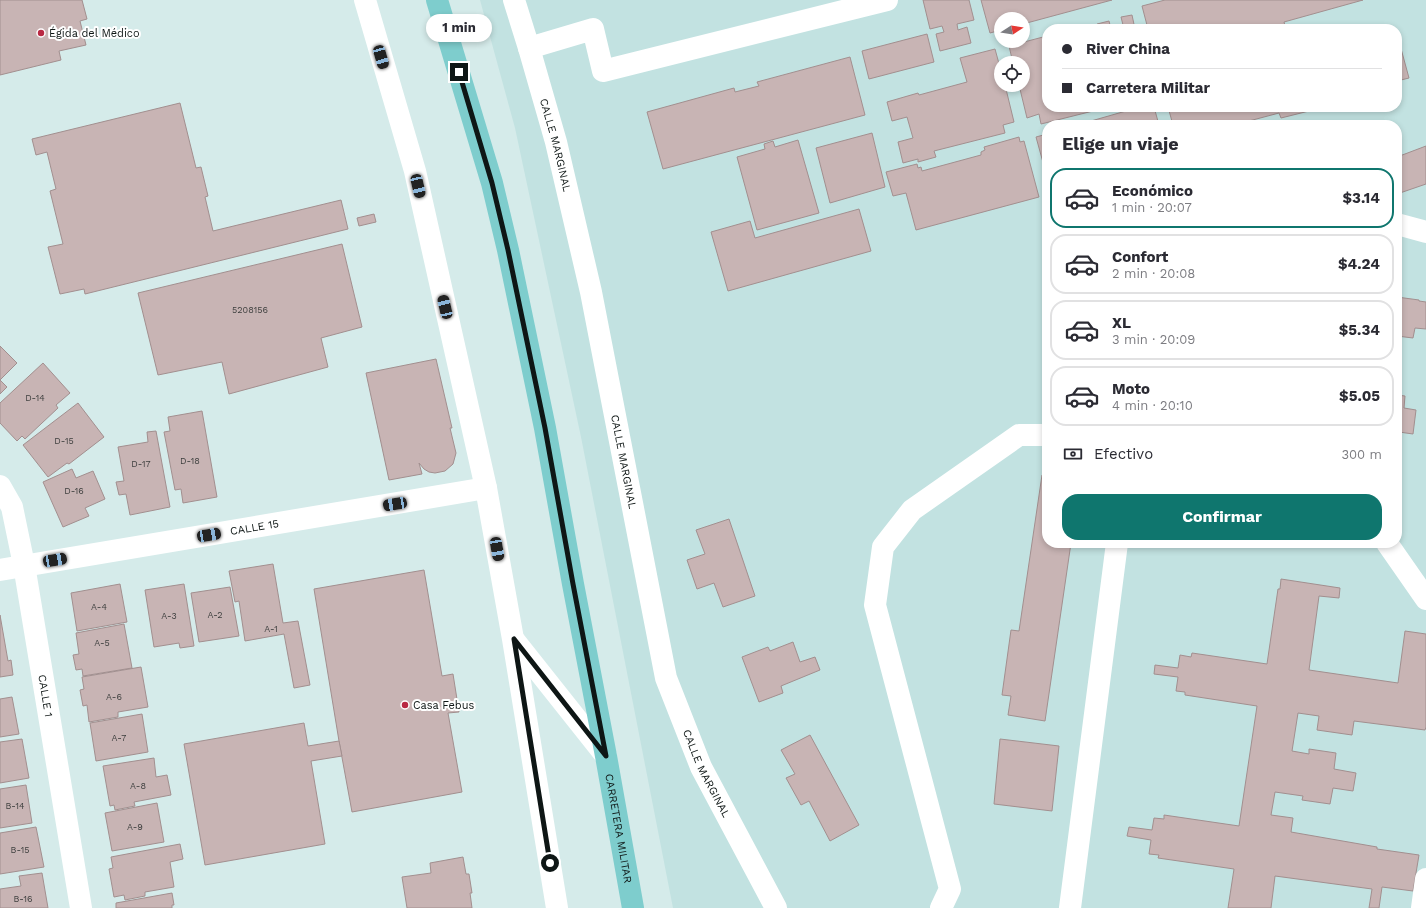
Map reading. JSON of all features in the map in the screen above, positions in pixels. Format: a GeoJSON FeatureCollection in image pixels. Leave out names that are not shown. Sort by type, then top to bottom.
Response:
{"type":"FeatureCollection","features":[{"type":"Feature","properties":{"kind":"main road","name":"CARRETERA MILITAR"},"geometry":{"type":"LineString","coordinates":[[437,0],[492,183],[508,250],[545,428],[633,908]]}},
{"type":"Feature","properties":{"kind":"street"},"geometry":{"type":"LineString","coordinates":[[365,0],[415,171],[486,488],[514,639],[557,908]]}},
{"type":"Feature","properties":{"kind":"street","name":"CALLE MARGINAL"},"geometry":{"type":"LineString","coordinates":[[514,0],[556,142],[591,292],[666,678],[700,767],[776,908]]}},
{"type":"Feature","properties":{"kind":"street"},"geometry":{"type":"LineString","coordinates":[[529,48],[593,29],[603,71],[887,0]]}},
{"type":"Feature","properties":{"kind":"street"},"geometry":{"type":"LineString","coordinates":[[1402,225],[1426,232]]}},
{"type":"Feature","properties":{"kind":"street"},"geometry":{"type":"LineString","coordinates":[[941,908],[950,889],[875,605],[883,547],[912,510],[1019,435],[1042,435]]}},
{"type":"Feature","properties":{"kind":"street","name":"CALLE 1"},"geometry":{"type":"LineString","coordinates":[[0,486],[12,508],[24,566],[81,908]]}},
{"type":"Feature","properties":{"kind":"street","name":"CALLE 15"},"geometry":{"type":"LineString","coordinates":[[0,570],[486,488]]}},
{"type":"Feature","properties":{"kind":"street"},"geometry":{"type":"LineString","coordinates":[[1070,908],[1116,548]]}},
{"type":"Feature","properties":{"kind":"street"},"geometry":{"type":"LineString","coordinates":[[1390,548],[1426,599]]}},
{"type":"Feature","properties":{"kind":"street"},"geometry":{"type":"LineString","coordinates":[[514,639],[606,756]]}},
{"type":"Feature","properties":{"kind":"street"},"geometry":{"type":"LineString","coordinates":[[1422,908],[1426,879]]}},
{"type":"Feature","properties":{"kind":"shaded area"},"geometry":{"type":"Polygon","coordinates":[[[480,0],[1426,0],[1426,908],[673,908],[581,437],[515,128],[480,0]]]}},
{"type":"Feature","properties":{"kind":"building","name":"Égida del Médico"},"geometry":{"type":"Polygon","coordinates":[[[0,0],[82,0],[87,19],[80,21],[86,45],[59,51],[61,60],[0,75],[0,0]]]}},
{"type":"Feature","properties":{"kind":"building"},"geometry":{"type":"Polygon","coordinates":[[[923,0],[969,0],[974,20],[957,24],[958,30],[967,27],[971,43],[940,51],[936,34],[944,32],[942,26],[930,29],[923,0]]]}},
{"type":"Feature","properties":{"kind":"building"},"geometry":{"type":"Polygon","coordinates":[[[981,0],[1112,0],[1030,22],[1030,12],[994,12],[994,32],[990,33],[981,0]]]}},
{"type":"Feature","properties":{"kind":"building"},"geometry":{"type":"Polygon","coordinates":[[[1165,0],[1363,0],[1284,22],[1285,24],[1147,24],[1142,6],[1165,0]]]}},
{"type":"Feature","properties":{"kind":"building"},"geometry":{"type":"Polygon","coordinates":[[[1132,15],[1134,24],[1123,24],[1121,17],[1132,15]]]}},
{"type":"Feature","properties":{"kind":"building"},"geometry":{"type":"Polygon","coordinates":[[[1109,21],[1110,24],[1097,24],[1109,21]]]}},
{"type":"Feature","properties":{"kind":"building"},"geometry":{"type":"Polygon","coordinates":[[[927,34],[934,62],[869,79],[862,51],[927,34]]]}},
{"type":"Feature","properties":{"kind":"building"},"geometry":{"type":"Polygon","coordinates":[[[1042,37],[1042,112],[1089,112],[1057,120],[1042,120],[1041,124],[1039,114],[1027,118],[1021,92],[1030,92],[1030,56],[1011,56],[1009,48],[1030,48],[1030,40],[1042,37]]]}},
{"type":"Feature","properties":{"kind":"building"},"geometry":{"type":"Polygon","coordinates":[[[995,49],[997,56],[994,56],[994,92],[1007,92],[1014,122],[1003,125],[1005,133],[934,151],[936,157],[918,162],[918,159],[903,163],[898,142],[913,138],[907,117],[892,121],[887,102],[918,93],[919,95],[967,82],[960,58],[995,49]]]}},
{"type":"Feature","properties":{"kind":"building"},"geometry":{"type":"Polygon","coordinates":[[[1402,52],[1409,78],[1402,80],[1402,52]]]}},
{"type":"Feature","properties":{"kind":"building"},"geometry":{"type":"Polygon","coordinates":[[[850,57],[865,115],[663,169],[647,112],[734,88],[735,92],[759,86],[757,82],[850,57]]]}},
{"type":"Feature","properties":{"kind":"building"},"geometry":{"type":"Polygon","coordinates":[[[180,103],[196,168],[201,167],[208,196],[205,197],[213,231],[341,200],[348,229],[85,294],[84,289],[60,294],[48,247],[63,244],[50,191],[56,189],[47,152],[36,155],[32,139],[180,103]]]}},
{"type":"Feature","properties":{"kind":"building"},"geometry":{"type":"Polygon","coordinates":[[[1122,112],[1155,112],[1158,120],[1094,120],[1122,112]]]}},
{"type":"Feature","properties":{"kind":"building"},"geometry":{"type":"Polygon","coordinates":[[[1169,112],[1305,112],[1281,118],[1279,113],[1253,120],[1172,120],[1169,112]]]}},
{"type":"Feature","properties":{"kind":"building"},"geometry":{"type":"Polygon","coordinates":[[[872,133],[885,187],[830,203],[816,148],[872,133]]]}},
{"type":"Feature","properties":{"kind":"building"},"geometry":{"type":"Polygon","coordinates":[[[1042,135],[1042,159],[1036,137],[1042,135]]]}},
{"type":"Feature","properties":{"kind":"building"},"geometry":{"type":"Polygon","coordinates":[[[1019,137],[1020,142],[1024,141],[1039,197],[916,230],[906,193],[893,196],[886,172],[917,164],[918,168],[921,167],[922,171],[981,155],[981,152],[985,150],[984,147],[1019,137]]]}},
{"type":"Feature","properties":{"kind":"building"},"geometry":{"type":"Polygon","coordinates":[[[798,140],[819,213],[757,230],[737,157],[765,149],[764,144],[773,141],[775,147],[798,140]]]}},
{"type":"Feature","properties":{"kind":"building"},"geometry":{"type":"Polygon","coordinates":[[[1426,146],[1426,184],[1402,192],[1402,155],[1426,146]]]}},
{"type":"Feature","properties":{"kind":"building"},"geometry":{"type":"Polygon","coordinates":[[[859,209],[871,251],[728,291],[711,232],[750,221],[755,238],[859,209]]]}},
{"type":"Feature","properties":{"kind":"building"},"geometry":{"type":"Polygon","coordinates":[[[374,214],[376,222],[359,226],[357,218],[374,214]]]}},
{"type":"Feature","properties":{"kind":"building"},"geometry":{"type":"Polygon","coordinates":[[[342,244],[362,327],[321,338],[328,367],[229,394],[222,362],[158,375],[138,293],[342,244]]]}},
{"type":"Feature","properties":{"kind":"building"},"geometry":{"type":"Polygon","coordinates":[[[1402,298],[1426,302],[1426,329],[1415,328],[1413,338],[1402,337],[1402,298]]]}},
{"type":"Feature","properties":{"kind":"building"},"geometry":{"type":"Polygon","coordinates":[[[0,346],[17,363],[0,380],[0,346]]]}},
{"type":"Feature","properties":{"kind":"building"},"geometry":{"type":"Polygon","coordinates":[[[436,359],[452,428],[450,428],[456,453],[453,464],[445,471],[435,473],[424,469],[419,463],[422,474],[389,480],[366,373],[436,359]]]}},
{"type":"Feature","properties":{"kind":"building"},"geometry":{"type":"Polygon","coordinates":[[[43,363],[70,393],[56,405],[58,408],[25,439],[22,436],[17,441],[0,423],[0,403],[43,363]]]}},
{"type":"Feature","properties":{"kind":"building"},"geometry":{"type":"Polygon","coordinates":[[[0,380],[7,387],[0,394],[0,380]]]}},
{"type":"Feature","properties":{"kind":"building"},"geometry":{"type":"Polygon","coordinates":[[[1402,396],[1405,396],[1404,408],[1416,410],[1413,434],[1402,432],[1402,396]]]}},
{"type":"Feature","properties":{"kind":"building"},"geometry":{"type":"Polygon","coordinates":[[[78,403],[104,437],[69,464],[67,463],[48,477],[23,445],[78,403]]]}},
{"type":"Feature","properties":{"kind":"building"},"geometry":{"type":"Polygon","coordinates":[[[202,411],[217,497],[183,503],[181,489],[175,490],[164,432],[170,431],[168,417],[202,411]]]}},
{"type":"Feature","properties":{"kind":"building"},"geometry":{"type":"Polygon","coordinates":[[[156,431],[170,507],[130,515],[126,494],[119,495],[116,482],[124,481],[118,447],[148,442],[147,432],[156,431]]]}},
{"type":"Feature","properties":{"kind":"building"},"geometry":{"type":"Polygon","coordinates":[[[72,469],[76,478],[93,471],[105,499],[85,508],[89,516],[63,527],[43,482],[72,469]]]}},
{"type":"Feature","properties":{"kind":"building"},"geometry":{"type":"Polygon","coordinates":[[[1042,475],[1042,548],[1070,548],[1045,721],[1008,715],[1011,696],[1002,695],[1011,630],[1019,631],[1042,475]]]}},
{"type":"Feature","properties":{"kind":"building"},"geometry":{"type":"Polygon","coordinates":[[[729,519],[755,596],[723,607],[714,583],[697,589],[687,560],[705,554],[696,530],[729,519]]]}},
{"type":"Feature","properties":{"kind":"building"},"geometry":{"type":"Polygon","coordinates":[[[273,564],[283,623],[298,621],[310,685],[294,688],[284,634],[245,641],[239,601],[235,602],[229,571],[273,564]]]}},
{"type":"Feature","properties":{"kind":"building"},"geometry":{"type":"Polygon","coordinates":[[[424,570],[442,676],[453,674],[459,712],[448,713],[462,792],[352,812],[314,589],[424,570]]]}},
{"type":"Feature","properties":{"kind":"building"},"geometry":{"type":"Polygon","coordinates":[[[1281,579],[1340,588],[1339,598],[1319,596],[1309,670],[1398,683],[1405,631],[1426,634],[1425,730],[1354,721],[1352,735],[1317,730],[1319,716],[1298,713],[1292,751],[1309,754],[1309,749],[1336,753],[1334,769],[1356,773],[1353,791],[1333,788],[1330,804],[1302,800],[1303,796],[1275,792],[1271,815],[1293,818],[1291,832],[1377,847],[1377,849],[1419,855],[1413,891],[1382,887],[1379,908],[1369,908],[1372,889],[1275,876],[1271,908],[1228,908],[1234,869],[1158,858],[1159,855],[1149,854],[1151,840],[1127,836],[1129,827],[1152,830],[1154,818],[1164,819],[1164,815],[1239,826],[1257,706],[1185,695],[1185,692],[1176,691],[1178,677],[1154,674],[1155,665],[1178,668],[1180,655],[1191,657],[1192,653],[1267,664],[1278,589],[1280,589],[1281,579]]]}},
{"type":"Feature","properties":{"kind":"building"},"geometry":{"type":"Polygon","coordinates":[[[120,584],[127,622],[77,631],[71,593],[120,584]]]}},
{"type":"Feature","properties":{"kind":"building"},"geometry":{"type":"Polygon","coordinates":[[[184,584],[194,646],[180,648],[179,643],[154,647],[145,590],[184,584]]]}},
{"type":"Feature","properties":{"kind":"building"},"geometry":{"type":"Polygon","coordinates":[[[230,587],[239,636],[199,642],[191,593],[230,587]]]}},
{"type":"Feature","properties":{"kind":"building"},"geometry":{"type":"Polygon","coordinates":[[[0,615],[8,661],[11,660],[13,675],[0,677],[0,615]]]}},
{"type":"Feature","properties":{"kind":"building"},"geometry":{"type":"Polygon","coordinates":[[[124,624],[132,668],[83,676],[82,669],[76,670],[73,655],[79,654],[76,633],[124,624]]]}},
{"type":"Feature","properties":{"kind":"building"},"geometry":{"type":"Polygon","coordinates":[[[793,642],[800,662],[815,657],[820,670],[781,686],[783,693],[759,702],[742,657],[768,647],[770,651],[793,642]]]}},
{"type":"Feature","properties":{"kind":"building"},"geometry":{"type":"Polygon","coordinates":[[[141,667],[148,707],[118,712],[118,717],[89,722],[87,705],[83,706],[80,690],[84,689],[82,677],[141,667]]]}},
{"type":"Feature","properties":{"kind":"building"},"geometry":{"type":"Polygon","coordinates":[[[12,697],[19,734],[0,737],[0,699],[12,697]]]}},
{"type":"Feature","properties":{"kind":"building"},"geometry":{"type":"Polygon","coordinates":[[[142,714],[148,752],[96,761],[90,723],[142,714]]]}},
{"type":"Feature","properties":{"kind":"building"},"geometry":{"type":"Polygon","coordinates":[[[304,723],[308,746],[339,741],[342,756],[311,761],[325,844],[205,865],[184,744],[304,723]]]}},
{"type":"Feature","properties":{"kind":"building"},"geometry":{"type":"Polygon","coordinates":[[[810,735],[859,825],[830,841],[809,801],[801,805],[786,778],[795,774],[781,750],[810,735]]]}},
{"type":"Feature","properties":{"kind":"building"},"geometry":{"type":"Polygon","coordinates":[[[22,739],[29,778],[0,783],[0,742],[22,739]]]}},
{"type":"Feature","properties":{"kind":"building"},"geometry":{"type":"Polygon","coordinates":[[[1000,739],[1059,746],[1052,811],[994,804],[1000,739]]]}},
{"type":"Feature","properties":{"kind":"building"},"geometry":{"type":"Polygon","coordinates":[[[154,758],[156,777],[167,775],[171,795],[134,802],[135,806],[115,810],[114,805],[110,806],[103,766],[154,758]]]}},
{"type":"Feature","properties":{"kind":"building"},"geometry":{"type":"Polygon","coordinates":[[[26,785],[32,823],[0,828],[0,789],[26,785]]]}},
{"type":"Feature","properties":{"kind":"building"},"geometry":{"type":"Polygon","coordinates":[[[157,803],[164,842],[112,851],[105,813],[157,803]]]}},
{"type":"Feature","properties":{"kind":"building"},"geometry":{"type":"Polygon","coordinates":[[[36,827],[44,867],[0,874],[0,833],[36,827]]]}},
{"type":"Feature","properties":{"kind":"building"},"geometry":{"type":"Polygon","coordinates":[[[180,844],[183,859],[170,862],[174,887],[145,892],[145,896],[125,900],[124,895],[114,897],[109,869],[113,868],[111,857],[180,844]]]}},
{"type":"Feature","properties":{"kind":"building"},"geometry":{"type":"Polygon","coordinates":[[[463,857],[466,874],[469,874],[472,893],[470,893],[472,908],[407,908],[402,877],[431,873],[430,863],[463,857]]]}},
{"type":"Feature","properties":{"kind":"building"},"geometry":{"type":"Polygon","coordinates":[[[42,873],[48,908],[0,908],[0,889],[21,886],[19,876],[42,873]]]}},
{"type":"Feature","properties":{"kind":"building"},"geometry":{"type":"Polygon","coordinates":[[[172,893],[174,905],[172,905],[172,908],[116,908],[116,903],[172,893]]]}},
{"type":"Feature","properties":{"kind":"place","name":"Égida del Médico"},"geometry":{"type":"Point","coordinates":[41,33]}},
{"type":"Feature","properties":{"kind":"place","name":"Casa Febus"},"geometry":{"type":"Point","coordinates":[405,705]}},
{"type":"Feature","properties":{"kind":"route"},"geometry":{"type":"LineString","coordinates":[[459,72],[492,183],[508,250],[545,428],[606,756],[514,639],[550,863]]}}]}
